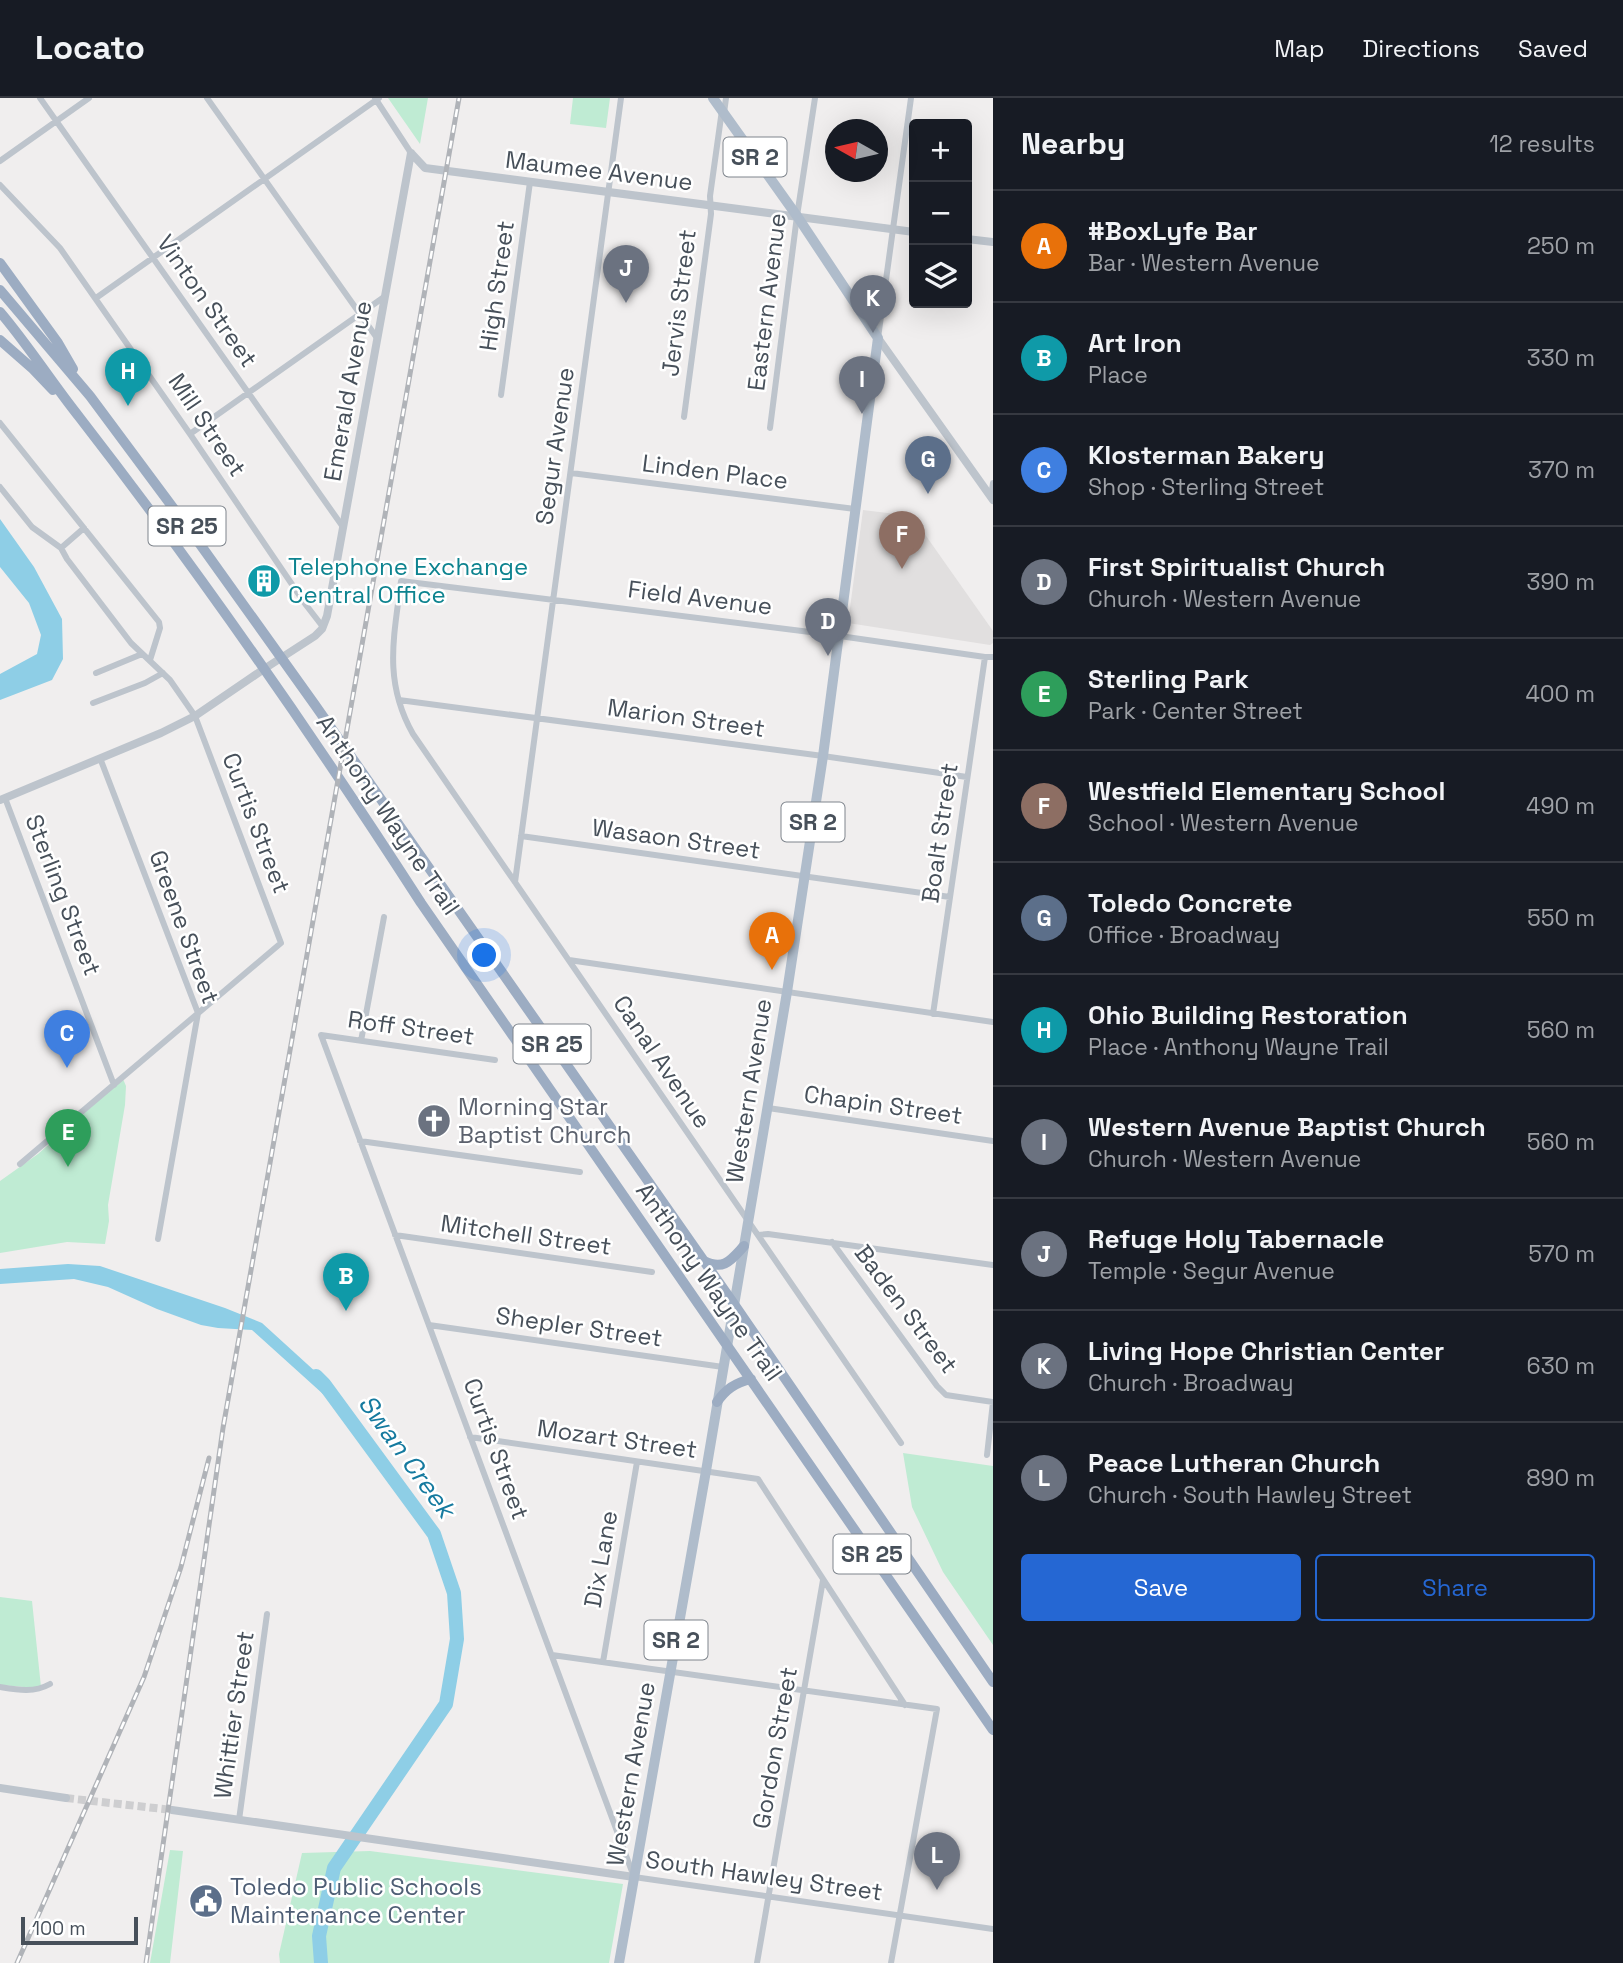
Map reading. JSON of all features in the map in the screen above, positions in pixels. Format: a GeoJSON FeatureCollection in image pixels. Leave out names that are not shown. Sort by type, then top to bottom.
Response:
{"type":"FeatureCollection","features":[{"type":"Feature","properties":{"kind":"highway"},"geometry":{"type":"LineString","coordinates":[[0,263],[58,343],[90,396]]}},
{"type":"Feature","properties":{"kind":"highway","name":"Anthony Wayne Trail"},"geometry":{"type":"LineString","coordinates":[[0,290],[90,396],[315,705],[734,1304],[993,1682]]}},
{"type":"Feature","properties":{"kind":"highway","name":"Anthony Wayne Trail"},"geometry":{"type":"LineString","coordinates":[[0,312],[117,465],[264,669],[421,903],[993,1730]]}},
{"type":"Feature","properties":{"kind":"highway"},"geometry":{"type":"LineString","coordinates":[[0,340],[33,369],[78,416]]}},
{"type":"Feature","properties":{"kind":"highway"},"geometry":{"type":"LineString","coordinates":[[704,1261],[721,1265],[733,1258],[744,1246]]}},
{"type":"Feature","properties":{"kind":"highway"},"geometry":{"type":"LineString","coordinates":[[717,1402],[726,1390],[740,1381],[751,1379]]}},
{"type":"Feature","properties":{"kind":"main road","name":"SR 2"},"geometry":{"type":"LineString","coordinates":[[713,98],[797,216],[878,338]]}},
{"type":"Feature","properties":{"kind":"main road","name":"Western Avenue"},"geometry":{"type":"LineString","coordinates":[[620,1963],[787,992],[823,756],[878,338]]}},
{"type":"Feature","properties":{"kind":"street","name":"Vinton Street"},"geometry":{"type":"LineString","coordinates":[[40,98],[342,527]]}},
{"type":"Feature","properties":{"kind":"street"},"geometry":{"type":"LineString","coordinates":[[0,161],[89,98]]}},
{"type":"Feature","properties":{"kind":"street"},"geometry":{"type":"LineString","coordinates":[[207,98],[377,338]]}},
{"type":"Feature","properties":{"kind":"street","name":"Segur Avenue"},"geometry":{"type":"LineString","coordinates":[[515,883],[621,98]]}},
{"type":"Feature","properties":{"kind":"street","name":"Jervis Street"},"geometry":{"type":"LineString","coordinates":[[684,417],[726,98]]}},
{"type":"Feature","properties":{"kind":"street","name":"Eastern Avenue"},"geometry":{"type":"LineString","coordinates":[[770,428],[815,98]]}},
{"type":"Feature","properties":{"kind":"street","name":"Western Avenue"},"geometry":{"type":"LineString","coordinates":[[878,338],[911,98]]}},
{"type":"Feature","properties":{"kind":"street"},"geometry":{"type":"LineString","coordinates":[[96,298],[377,99],[411,153]]}},
{"type":"Feature","properties":{"kind":"street","name":"Maumee Avenue"},"geometry":{"type":"LineString","coordinates":[[411,153],[425,168],[909,231]]}},
{"type":"Feature","properties":{"kind":"street","name":"Emerald Avenue"},"geometry":{"type":"LineString","coordinates":[[320,631],[327,616],[411,153]]}},
{"type":"Feature","properties":{"kind":"street","name":"High Street"},"geometry":{"type":"LineString","coordinates":[[501,395],[530,182]]}},
{"type":"Feature","properties":{"kind":"street","name":"Mill Street"},"geometry":{"type":"LineString","coordinates":[[0,185],[60,248],[96,298],[306,606],[320,631]]}},
{"type":"Feature","properties":{"kind":"street"},"geometry":{"type":"LineString","coordinates":[[972,240],[993,242]]}},
{"type":"Feature","properties":{"kind":"street"},"geometry":{"type":"LineString","coordinates":[[190,434],[384,298]]}},
{"type":"Feature","properties":{"kind":"street"},"geometry":{"type":"LineString","coordinates":[[878,338],[992,498]]}},
{"type":"Feature","properties":{"kind":"street"},"geometry":{"type":"LineString","coordinates":[[0,423],[159,622],[160,628],[150,660]]}},
{"type":"Feature","properties":{"kind":"street","name":"Linden Place"},"geometry":{"type":"LineString","coordinates":[[571,473],[855,509]]}},
{"type":"Feature","properties":{"kind":"street"},"geometry":{"type":"LineString","coordinates":[[992,498],[993,483]]}},
{"type":"Feature","properties":{"kind":"street","name":"Curtis Street"},"geometry":{"type":"LineString","coordinates":[[0,486],[33,527],[61,548],[131,643],[170,680],[195,716],[281,943],[198,1013]]}},
{"type":"Feature","properties":{"kind":"street"},"geometry":{"type":"LineString","coordinates":[[61,548],[84,528]]}},
{"type":"Feature","properties":{"kind":"street","name":"Field Avenue"},"geometry":{"type":"LineString","coordinates":[[401,581],[989,657]]}},
{"type":"Feature","properties":{"kind":"street","name":"Canal Avenue"},"geometry":{"type":"LineString","coordinates":[[401,581],[392,666],[394,684],[412,734],[901,1443]]}},
{"type":"Feature","properties":{"kind":"street"},"geometry":{"type":"LineString","coordinates":[[3,799],[161,733],[195,716],[320,631]]}},
{"type":"Feature","properties":{"kind":"street"},"geometry":{"type":"LineString","coordinates":[[96,673],[142,653]]}},
{"type":"Feature","properties":{"kind":"street","name":"Boalt Street"},"geometry":{"type":"LineString","coordinates":[[933,1014],[967,777],[989,657]]}},
{"type":"Feature","properties":{"kind":"street"},"geometry":{"type":"LineString","coordinates":[[93,703],[145,683],[163,673]]}},
{"type":"Feature","properties":{"kind":"street","name":"Marion Street"},"geometry":{"type":"LineString","coordinates":[[399,700],[967,777]]}},
{"type":"Feature","properties":{"kind":"street","name":"Greene Street"},"geometry":{"type":"LineString","coordinates":[[100,758],[198,1013],[158,1239]]}},
{"type":"Feature","properties":{"kind":"street","name":"Sterling Street"},"geometry":{"type":"LineString","coordinates":[[3,799],[114,1085]]}},
{"type":"Feature","properties":{"kind":"street","name":"Wasaon Street"},"geometry":{"type":"LineString","coordinates":[[522,836],[950,897]]}},
{"type":"Feature","properties":{"kind":"street"},"geometry":{"type":"LineString","coordinates":[[361,1041],[384,917]]}},
{"type":"Feature","properties":{"kind":"street"},"geometry":{"type":"LineString","coordinates":[[569,960],[993,1022]]}},
{"type":"Feature","properties":{"kind":"street"},"geometry":{"type":"LineString","coordinates":[[20,1164],[198,1013]]}},
{"type":"Feature","properties":{"kind":"street","name":"Curtis Street"},"geometry":{"type":"LineString","coordinates":[[321,1035],[634,1877]]}},
{"type":"Feature","properties":{"kind":"street","name":"Roff Street"},"geometry":{"type":"LineString","coordinates":[[321,1035],[495,1060]]}},
{"type":"Feature","properties":{"kind":"street","name":"Chapin Street"},"geometry":{"type":"LineString","coordinates":[[768,1108],[993,1141]]}},
{"type":"Feature","properties":{"kind":"street"},"geometry":{"type":"LineString","coordinates":[[360,1141],[580,1172]]}},
{"type":"Feature","properties":{"kind":"street","name":"Mitchell Street"},"geometry":{"type":"LineString","coordinates":[[395,1235],[652,1272]]}},
{"type":"Feature","properties":{"kind":"street"},"geometry":{"type":"LineString","coordinates":[[758,1235],[832,1242],[993,1265]]}},
{"type":"Feature","properties":{"kind":"street","name":"Baden Street"},"geometry":{"type":"LineString","coordinates":[[832,1242],[937,1387],[946,1395],[993,1402]]}},
{"type":"Feature","properties":{"kind":"street","name":"Shepler Street"},"geometry":{"type":"LineString","coordinates":[[429,1325],[723,1367]]}},
{"type":"Feature","properties":{"kind":"street"},"geometry":{"type":"LineString","coordinates":[[987,1455],[993,1402]]}},
{"type":"Feature","properties":{"kind":"street","name":"Mozart Street"},"geometry":{"type":"LineString","coordinates":[[470,1437],[758,1479],[823,1580]]}},
{"type":"Feature","properties":{"kind":"street","name":"Dix Lane"},"geometry":{"type":"LineString","coordinates":[[603,1662],[637,1461]]}},
{"type":"Feature","properties":{"kind":"street"},"geometry":{"type":"LineString","coordinates":[[823,1580],[905,1705]]}},
{"type":"Feature","properties":{"kind":"street","name":"Gordon Street"},"geometry":{"type":"LineString","coordinates":[[757,1963],[823,1580]]}},
{"type":"Feature","properties":{"kind":"street","name":"Whittier Street"},"geometry":{"type":"LineString","coordinates":[[239,1820],[267,1614]]}},
{"type":"Feature","properties":{"kind":"street"},"geometry":{"type":"LineString","coordinates":[[552,1655],[937,1709],[891,1963]]}},
{"type":"Feature","properties":{"kind":"street"},"geometry":{"type":"LineString","coordinates":[[0,1687],[29,1691],[50,1684]]}},
{"type":"Feature","properties":{"kind":"street"},"geometry":{"type":"LineString","coordinates":[[0,1788],[66,1798]]}},
{"type":"Feature","properties":{"kind":"street","name":"South Hawley Street"},"geometry":{"type":"LineString","coordinates":[[172,1810],[993,1928]]}},
{"type":"Feature","properties":{"kind":"shaded area"},"geometry":{"type":"Polygon","coordinates":[[[863,510],[912,516],[993,631],[993,643],[990,645],[848,623],[863,510]]]}},
{"type":"Feature","properties":{"kind":"green space"},"geometry":{"type":"Polygon","coordinates":[[[388,98],[428,98],[420,144],[388,98]]]}},
{"type":"Feature","properties":{"kind":"green space"},"geometry":{"type":"Polygon","coordinates":[[[573,98],[610,98],[606,128],[570,124],[573,98]]]}},
{"type":"Feature","properties":{"kind":"green space"},"geometry":{"type":"Polygon","coordinates":[[[123,1079],[126,1086],[125,1105],[108,1205],[109,1221],[105,1244],[67,1242],[0,1253],[0,1181],[38,1154],[123,1079]]]}},
{"type":"Feature","properties":{"kind":"green space"},"geometry":{"type":"Polygon","coordinates":[[[903,1453],[993,1466],[993,1645],[943,1572],[912,1507],[903,1453]]]}},
{"type":"Feature","properties":{"kind":"green space"},"geometry":{"type":"Polygon","coordinates":[[[0,1597],[32,1601],[41,1687],[0,1685],[0,1597]]]}},
{"type":"Feature","properties":{"kind":"green space"},"geometry":{"type":"Polygon","coordinates":[[[170,1850],[183,1851],[170,1963],[150,1963],[170,1850]]]}},
{"type":"Feature","properties":{"kind":"green space"},"geometry":{"type":"Polygon","coordinates":[[[370,1851],[623,1884],[609,1963],[280,1963],[279,1954],[302,1853],[370,1851]]]}},
{"type":"Feature","properties":{"kind":"water"},"geometry":{"type":"Polygon","coordinates":[[[0,519],[34,567],[62,619],[63,659],[52,680],[0,700],[0,674],[37,654],[41,635],[29,603],[0,567],[0,519]]]}},
{"type":"Feature","properties":{"kind":"water"},"geometry":{"type":"Polygon","coordinates":[[[68,1264],[100,1266],[262,1323],[329,1384],[323,1394],[252,1330],[201,1325],[108,1287],[74,1279],[0,1284],[0,1269],[68,1264]]]}},
{"type":"Feature","properties":{"kind":"waterway","name":"Swan Creek"},"geometry":{"type":"LineString","coordinates":[[316,1376],[434,1534],[454,1593],[457,1639],[446,1704],[334,1868],[319,1936],[321,1963]]}},
{"type":"Feature","properties":{"kind":"tunnel"},"geometry":{"type":"LineString","coordinates":[[66,1798],[172,1810]]}},
{"type":"Feature","properties":{"kind":"railway"},"geometry":{"type":"LineString","coordinates":[[146,1963],[223,1428],[459,98]]}},
{"type":"Feature","properties":{"kind":"railway"},"geometry":{"type":"LineString","coordinates":[[17,1963],[144,1677],[181,1567],[209,1458]]}},
{"type":"Feature","properties":{"kind":"place","name":"Refuge Holy Tabernacle"},"geometry":{"type":"Point","coordinates":[626,303]}},
{"type":"Feature","properties":{"kind":"place","name":"Living Hope Christian Center"},"geometry":{"type":"Point","coordinates":[873,333]}},
{"type":"Feature","properties":{"kind":"place","name":"Ohio Building Restoration"},"geometry":{"type":"Point","coordinates":[128,406]}},
{"type":"Feature","properties":{"kind":"place","name":"Western Avenue Baptist Church"},"geometry":{"type":"Point","coordinates":[862,414]}},
{"type":"Feature","properties":{"kind":"place","name":"Toledo Concrete"},"geometry":{"type":"Point","coordinates":[928,494]}},
{"type":"Feature","properties":{"kind":"place","name":"Westfield Elementary School"},"geometry":{"type":"Point","coordinates":[902,569]}},
{"type":"Feature","properties":{"kind":"place","name":"Telephone Exchange Central Office"},"geometry":{"type":"Point","coordinates":[264,581]}},
{"type":"Feature","properties":{"kind":"place","name":"First Spiritualist Church"},"geometry":{"type":"Point","coordinates":[828,656]}},
{"type":"Feature","properties":{"kind":"place","name":"#BoxLyfe Bar"},"geometry":{"type":"Point","coordinates":[772,970]}},
{"type":"Feature","properties":{"kind":"place","name":"Klosterman Bakery"},"geometry":{"type":"Point","coordinates":[67,1068]}},
{"type":"Feature","properties":{"kind":"place","name":"Morning Star Baptist Church"},"geometry":{"type":"Point","coordinates":[434,1121]}},
{"type":"Feature","properties":{"kind":"place","name":"Sterling Park"},"geometry":{"type":"Point","coordinates":[68,1167]}},
{"type":"Feature","properties":{"kind":"place","name":"Art Iron"},"geometry":{"type":"Point","coordinates":[346,1311]}},
{"type":"Feature","properties":{"kind":"place","name":"Peace Lutheran Church"},"geometry":{"type":"Point","coordinates":[937,1890]}},
{"type":"Feature","properties":{"kind":"place","name":"Toledo Public Schools Maintenance Center"},"geometry":{"type":"Point","coordinates":[206,1901]}}]}
